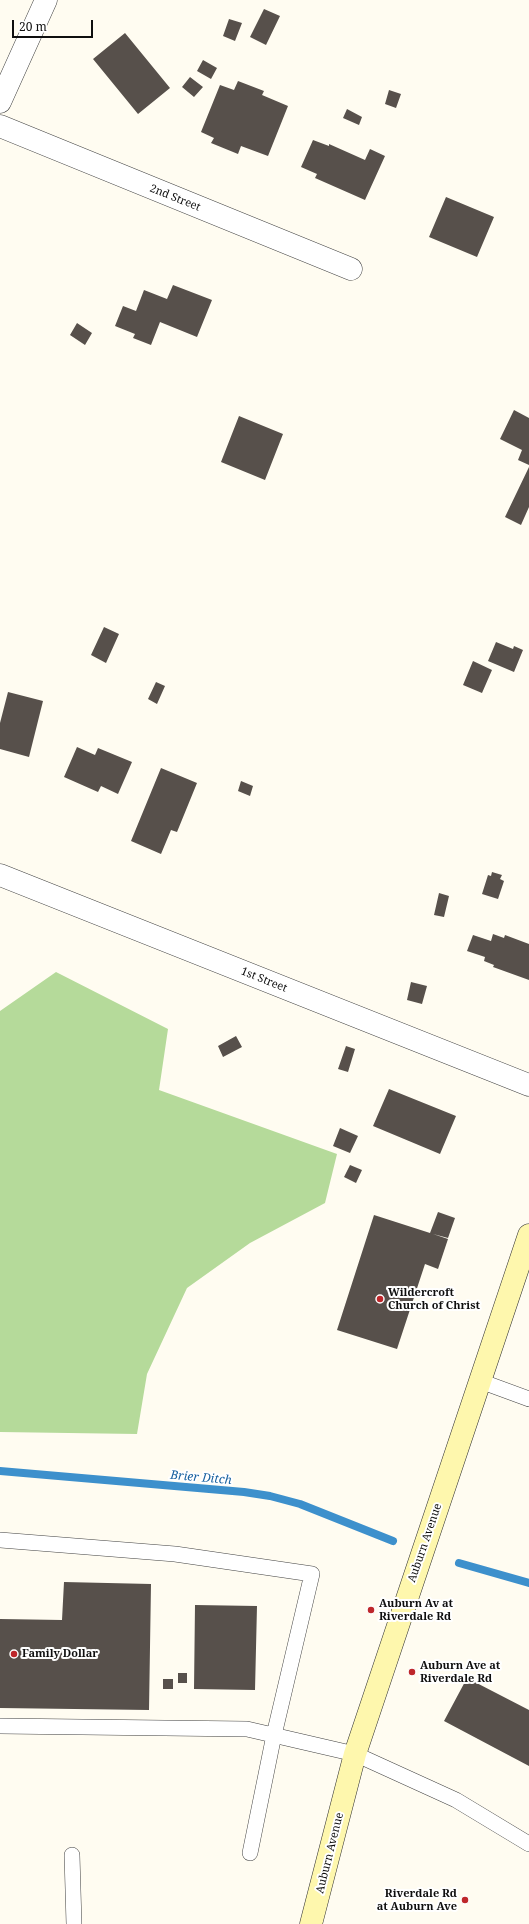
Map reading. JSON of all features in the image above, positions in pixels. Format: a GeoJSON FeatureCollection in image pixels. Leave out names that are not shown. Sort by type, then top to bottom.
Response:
{"type":"FeatureCollection","features":[{"type":"Feature","properties":{"kind":"street"},"geometry":{"type":"LineString","coordinates":[[0,102],[46,0]]}},
{"type":"Feature","properties":{"kind":"street","name":"2nd Street"},"geometry":{"type":"LineString","coordinates":[[0,126],[351,269]]}},
{"type":"Feature","properties":{"kind":"street","name":"1st Street"},"geometry":{"type":"LineString","coordinates":[[0,875],[529,1085]]}},
{"type":"Feature","properties":{"kind":"street","name":"Auburn Avenue"},"geometry":{"type":"LineString","coordinates":[[312,1924],[355,1754],[529,1235]]}},
{"type":"Feature","properties":{"kind":"lane"},"geometry":{"type":"LineString","coordinates":[[480,1381],[529,1399]]}},
{"type":"Feature","properties":{"kind":"lane"},"geometry":{"type":"LineString","coordinates":[[0,1540],[175,1554],[312,1574],[274,1735],[250,1853]]}},
{"type":"Feature","properties":{"kind":"lane"},"geometry":{"type":"LineString","coordinates":[[0,1726],[247,1729],[274,1735],[355,1754],[456,1800],[529,1844]]}},
{"type":"Feature","properties":{"kind":"lane"},"geometry":{"type":"LineString","coordinates":[[72,1855],[74,1924]]}},
{"type":"Feature","properties":{"kind":"green space"},"geometry":{"type":"Polygon","coordinates":[[[56,972],[168,1029],[159,1090],[337,1154],[325,1203],[250,1243],[187,1288],[147,1374],[137,1434],[0,1432],[0,1011],[56,972]]]}},
{"type":"Feature","properties":{"kind":"building"},"geometry":{"type":"Polygon","coordinates":[[[264,9],[280,16],[266,45],[250,37],[264,9]]]}},
{"type":"Feature","properties":{"kind":"building"},"geometry":{"type":"Polygon","coordinates":[[[229,19],[242,23],[235,41],[223,36],[229,19]]]}},
{"type":"Feature","properties":{"kind":"building"},"geometry":{"type":"Polygon","coordinates":[[[125,33],[170,88],[138,114],[93,59],[125,33]]]}},
{"type":"Feature","properties":{"kind":"building"},"geometry":{"type":"Polygon","coordinates":[[[203,60],[217,68],[211,79],[197,71],[203,60]]]}},
{"type":"Feature","properties":{"kind":"building"},"geometry":{"type":"Polygon","coordinates":[[[190,77],[203,87],[194,97],[182,87],[190,77]]]}},
{"type":"Feature","properties":{"kind":"building"},"geometry":{"type":"Polygon","coordinates":[[[238,81],[264,91],[262,95],[288,106],[268,156],[241,146],[238,154],[211,143],[214,138],[201,132],[220,85],[234,90],[238,81]]]}},
{"type":"Feature","properties":{"kind":"building"},"geometry":{"type":"Polygon","coordinates":[[[389,90],[401,94],[396,108],[385,104],[389,90]]]}},
{"type":"Feature","properties":{"kind":"building"},"geometry":{"type":"Polygon","coordinates":[[[347,109],[362,117],[359,125],[343,118],[347,109]]]}},
{"type":"Feature","properties":{"kind":"building"},"geometry":{"type":"Polygon","coordinates":[[[313,140],[329,146],[329,144],[365,160],[370,149],[385,156],[365,200],[315,178],[317,174],[301,167],[313,140]]]}},
{"type":"Feature","properties":{"kind":"building"},"geometry":{"type":"Polygon","coordinates":[[[446,197],[494,217],[477,257],[429,237],[446,197]]]}},
{"type":"Feature","properties":{"kind":"building"},"geometry":{"type":"Polygon","coordinates":[[[173,285],[212,300],[197,337],[160,322],[151,345],[133,338],[135,334],[115,326],[123,306],[136,311],[144,290],[167,299],[173,285]]]}},
{"type":"Feature","properties":{"kind":"building"},"geometry":{"type":"Polygon","coordinates":[[[77,323],[92,333],[85,345],[70,335],[77,323]]]}},
{"type":"Feature","properties":{"kind":"building"},"geometry":{"type":"Polygon","coordinates":[[[514,410],[529,418],[529,465],[518,460],[522,450],[500,439],[514,410]]]}},
{"type":"Feature","properties":{"kind":"building"},"geometry":{"type":"Polygon","coordinates":[[[239,416],[283,434],[265,480],[221,462],[239,416]]]}},
{"type":"Feature","properties":{"kind":"building"},"geometry":{"type":"Polygon","coordinates":[[[529,467],[529,507],[521,525],[505,517],[529,467]]]}},
{"type":"Feature","properties":{"kind":"building"},"geometry":{"type":"Polygon","coordinates":[[[104,627],[119,634],[106,663],[91,655],[104,627]]]}},
{"type":"Feature","properties":{"kind":"building"},"geometry":{"type":"Polygon","coordinates":[[[496,642],[513,649],[514,646],[523,650],[514,672],[488,661],[496,642]]]}},
{"type":"Feature","properties":{"kind":"building"},"geometry":{"type":"Polygon","coordinates":[[[473,661],[492,670],[482,693],[463,685],[473,661]]]}},
{"type":"Feature","properties":{"kind":"building"},"geometry":{"type":"Polygon","coordinates":[[[156,682],[165,686],[157,704],[148,699],[156,682]]]}},
{"type":"Feature","properties":{"kind":"building"},"geometry":{"type":"Polygon","coordinates":[[[8,692],[43,701],[29,757],[0,749],[0,723],[8,692]]]}},
{"type":"Feature","properties":{"kind":"building"},"geometry":{"type":"Polygon","coordinates":[[[77,747],[95,755],[98,748],[132,762],[118,794],[101,786],[98,792],[64,777],[77,747]]]}},
{"type":"Feature","properties":{"kind":"building"},"geometry":{"type":"Polygon","coordinates":[[[161,768],[197,783],[177,832],[171,830],[161,854],[131,841],[161,768]]]}},
{"type":"Feature","properties":{"kind":"building"},"geometry":{"type":"Polygon","coordinates":[[[241,781],[253,786],[250,796],[238,791],[241,781]]]}},
{"type":"Feature","properties":{"kind":"building"},"geometry":{"type":"Polygon","coordinates":[[[492,872],[502,875],[500,879],[504,881],[498,899],[482,894],[488,875],[491,876],[492,872]]]}},
{"type":"Feature","properties":{"kind":"building"},"geometry":{"type":"Polygon","coordinates":[[[439,893],[449,896],[444,917],[434,915],[439,893]]]}},
{"type":"Feature","properties":{"kind":"building"},"geometry":{"type":"Polygon","coordinates":[[[493,934],[504,938],[505,935],[529,944],[529,980],[493,967],[494,965],[484,961],[485,957],[467,951],[473,935],[491,941],[493,934]]]}},
{"type":"Feature","properties":{"kind":"building"},"geometry":{"type":"Polygon","coordinates":[[[411,982],[427,986],[422,1004],[407,1000],[411,982]]]}},
{"type":"Feature","properties":{"kind":"building"},"geometry":{"type":"Polygon","coordinates":[[[236,1036],[242,1047],[223,1057],[218,1046],[236,1036]]]}},
{"type":"Feature","properties":{"kind":"building"},"geometry":{"type":"Polygon","coordinates":[[[346,1046],[355,1049],[348,1072],[338,1069],[346,1046]]]}},
{"type":"Feature","properties":{"kind":"building"},"geometry":{"type":"Polygon","coordinates":[[[389,1089],[456,1116],[440,1154],[373,1126],[389,1089]]]}},
{"type":"Feature","properties":{"kind":"building"},"geometry":{"type":"Polygon","coordinates":[[[340,1128],[358,1136],[350,1153],[333,1146],[340,1128]]]}},
{"type":"Feature","properties":{"kind":"building"},"geometry":{"type":"Polygon","coordinates":[[[350,1165],[362,1170],[356,1183],[344,1177],[350,1165]]]}},
{"type":"Feature","properties":{"kind":"building","name":"Wildercroft Church of Christ"},"geometry":{"type":"Polygon","coordinates":[[[438,1212],[455,1218],[448,1238],[433,1234],[448,1239],[438,1269],[425,1264],[397,1349],[337,1330],[374,1215],[430,1233],[438,1212]]]}},
{"type":"Feature","properties":{"kind":"building"},"geometry":{"type":"Polygon","coordinates":[[[64,1582],[151,1584],[149,1710],[0,1708],[0,1619],[62,1620],[64,1582]]]}},
{"type":"Feature","properties":{"kind":"building"},"geometry":{"type":"Polygon","coordinates":[[[195,1605],[257,1606],[255,1690],[194,1689],[195,1605]]]}},
{"type":"Feature","properties":{"kind":"building"},"geometry":{"type":"Polygon","coordinates":[[[178,1673],[187,1673],[187,1683],[178,1683],[178,1673]]]}},
{"type":"Feature","properties":{"kind":"building"},"geometry":{"type":"Polygon","coordinates":[[[467,1678],[529,1710],[529,1766],[444,1721],[467,1678]]]}},
{"type":"Feature","properties":{"kind":"building"},"geometry":{"type":"Polygon","coordinates":[[[163,1679],[173,1679],[173,1689],[163,1689],[163,1679]]]}},
{"type":"Feature","properties":{"kind":"waterway","name":"Brier Ditch"},"geometry":{"type":"LineString","coordinates":[[0,1471],[244,1492],[270,1496],[300,1504],[393,1541]]}},
{"type":"Feature","properties":{"kind":"waterway","name":"Brier Ditch"},"geometry":{"type":"LineString","coordinates":[[459,1563],[529,1583]]}},
{"type":"Feature","properties":{"kind":"place","name":"Wildercroft Church of Christ"},"geometry":{"type":"Point","coordinates":[380,1299]}},
{"type":"Feature","properties":{"kind":"place","name":"Auburn Av at Riverdale Rd"},"geometry":{"type":"Point","coordinates":[371,1610]}},
{"type":"Feature","properties":{"kind":"place","name":"Family Dollar"},"geometry":{"type":"Point","coordinates":[14,1654]}},
{"type":"Feature","properties":{"kind":"place","name":"Auburn Ave at Riverdale Rd"},"geometry":{"type":"Point","coordinates":[412,1672]}},
{"type":"Feature","properties":{"kind":"place","name":"Riverdale Rd at Auburn Ave"},"geometry":{"type":"Point","coordinates":[465,1900]}}]}
